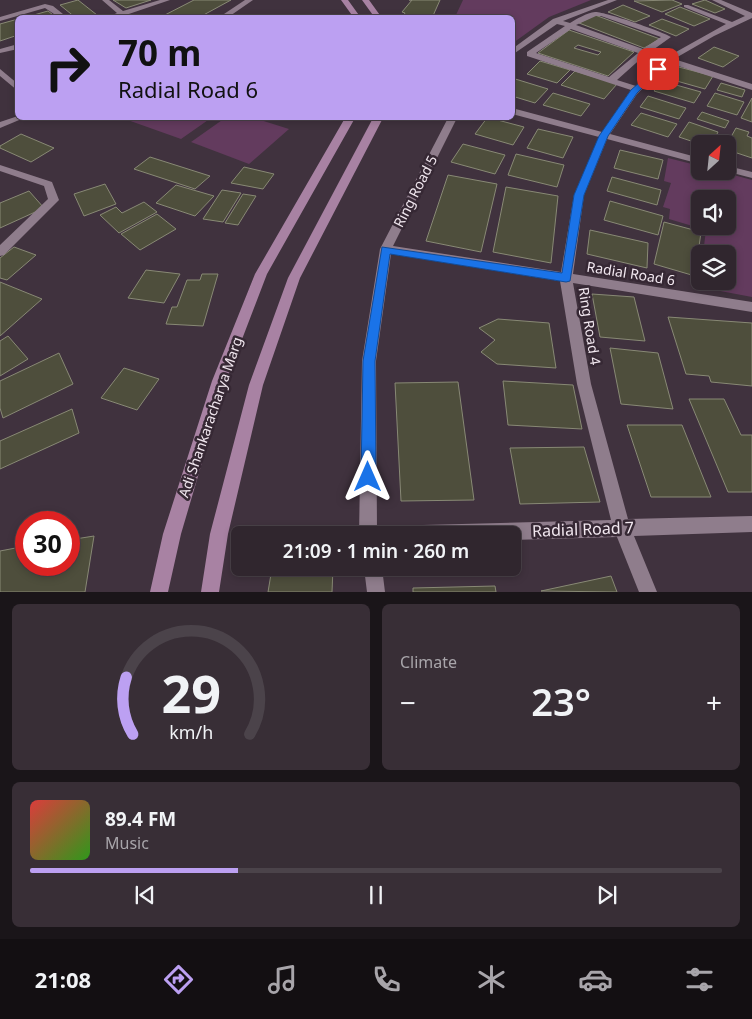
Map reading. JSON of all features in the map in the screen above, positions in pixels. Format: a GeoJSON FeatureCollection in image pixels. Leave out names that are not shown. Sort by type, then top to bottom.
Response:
{"type":"FeatureCollection","features":[{"type":"Feature","properties":{"kind":"main road"},"geometry":{"type":"LineString","coordinates":[[344,0],[356,15]]}},
{"type":"Feature","properties":{"kind":"main road"},"geometry":{"type":"LineString","coordinates":[[365,0],[377,15]]}},
{"type":"Feature","properties":{"kind":"main road","name":"Adi Shankaracharya Marg"},"geometry":{"type":"LineString","coordinates":[[159,592],[172,534],[219,382],[261,274],[349,120]]}},
{"type":"Feature","properties":{"kind":"main road"},"geometry":{"type":"LineString","coordinates":[[210,592],[219,534],[259,376],[294,278],[377,120]]}},
{"type":"Feature","properties":{"kind":"street"},"geometry":{"type":"LineString","coordinates":[[105,0],[121,14]]}},
{"type":"Feature","properties":{"kind":"street"},"geometry":{"type":"LineString","coordinates":[[118,15],[167,0]]}},
{"type":"Feature","properties":{"kind":"street"},"geometry":{"type":"LineString","coordinates":[[226,15],[250,0]]}},
{"type":"Feature","properties":{"kind":"street"},"geometry":{"type":"LineString","coordinates":[[515,51],[558,20],[614,0]]}},
{"type":"Feature","properties":{"kind":"street"},"geometry":{"type":"LineString","coordinates":[[696,0],[687,5],[731,24]]}},
{"type":"Feature","properties":{"kind":"street"},"geometry":{"type":"LineString","coordinates":[[715,0],[751,16]]}},
{"type":"Feature","properties":{"kind":"street"},"geometry":{"type":"LineString","coordinates":[[0,19],[45,6],[61,15]]}},
{"type":"Feature","properties":{"kind":"street"},"geometry":{"type":"LineString","coordinates":[[716,18],[732,12],[723,7]]}},
{"type":"Feature","properties":{"kind":"street"},"geometry":{"type":"LineString","coordinates":[[530,54],[572,25],[595,14],[602,14],[667,37],[640,50],[611,80]]}},
{"type":"Feature","properties":{"kind":"street","name":"Ring Road 4"},"geometry":{"type":"LineString","coordinates":[[648,592],[622,528],[584,384],[566,278],[579,195],[604,136],[637,88],[663,57],[751,16]]}},
{"type":"Feature","properties":{"kind":"street"},"geometry":{"type":"LineString","coordinates":[[558,20],[640,50],[750,84]]}},
{"type":"Feature","properties":{"kind":"street"},"geometry":{"type":"LineString","coordinates":[[0,51],[15,47]]}},
{"type":"Feature","properties":{"kind":"street"},"geometry":{"type":"LineString","coordinates":[[515,51],[637,88]]}},
{"type":"Feature","properties":{"kind":"street"},"geometry":{"type":"LineString","coordinates":[[0,71],[15,86]]}},
{"type":"Feature","properties":{"kind":"street"},"geometry":{"type":"LineString","coordinates":[[515,112],[691,159]]}},
{"type":"Feature","properties":{"kind":"street"},"geometry":{"type":"LineString","coordinates":[[0,125],[15,119]]}},
{"type":"Feature","properties":{"kind":"street","name":"Ring Road 5"},"geometry":{"type":"LineString","coordinates":[[368,526],[369,361],[386,250],[451,120]]}},
{"type":"Feature","properties":{"kind":"street"},"geometry":{"type":"LineString","coordinates":[[0,168],[48,184],[54,200],[0,252]]}},
{"type":"Feature","properties":{"kind":"street"},"geometry":{"type":"LineString","coordinates":[[736,171],[752,175]]}},
{"type":"Feature","properties":{"kind":"street","name":"Radial Road 6"},"geometry":{"type":"LineString","coordinates":[[386,250],[752,307]]}},
{"type":"Feature","properties":{"kind":"street","name":"Radial Road 7"},"geometry":{"type":"LineString","coordinates":[[521,531],[752,524]]}},
{"type":"Feature","properties":{"kind":"street"},"geometry":{"type":"LineString","coordinates":[[374,576],[376,592]]}},
{"type":"Feature","properties":{"kind":"shaded area"},"geometry":{"type":"Polygon","coordinates":[[[463,0],[591,0],[549,17],[515,42],[515,15],[456,15],[463,0]]]}},
{"type":"Feature","properties":{"kind":"shaded area"},"geometry":{"type":"Polygon","coordinates":[[[128,120],[208,120],[181,139],[128,120]]]}},
{"type":"Feature","properties":{"kind":"shaded area"},"geometry":{"type":"Polygon","coordinates":[[[222,120],[260,120],[289,129],[249,164],[191,142],[222,120]]]}},
{"type":"Feature","properties":{"kind":"shaded area"},"geometry":{"type":"Polygon","coordinates":[[[668,158],[691,164],[691,180],[736,180],[736,176],[752,180],[752,297],[715,290],[736,290],[736,245],[704,245],[705,235],[736,235],[736,190],[691,190],[691,226],[669,219],[670,209],[663,207],[671,183],[664,181],[668,158]]]}},
{"type":"Feature","properties":{"kind":"building"},"geometry":{"type":"Polygon","coordinates":[[[78,0],[97,15],[72,15],[60,5],[78,0]]]}},
{"type":"Feature","properties":{"kind":"building"},"geometry":{"type":"Polygon","coordinates":[[[113,0],[151,0],[126,8],[113,0]]]}},
{"type":"Feature","properties":{"kind":"building"},"geometry":{"type":"Polygon","coordinates":[[[194,0],[231,0],[204,15],[165,15],[194,0]]]}},
{"type":"Feature","properties":{"kind":"building"},"geometry":{"type":"Polygon","coordinates":[[[412,0],[440,0],[433,15],[404,15],[405,13],[402,12],[412,0]]]}},
{"type":"Feature","properties":{"kind":"building"},"geometry":{"type":"Polygon","coordinates":[[[672,0],[682,4],[662,12],[634,1],[672,0]]]}},
{"type":"Feature","properties":{"kind":"building"},"geometry":{"type":"Polygon","coordinates":[[[705,0],[725,9],[715,13],[692,4],[705,0]]]}},
{"type":"Feature","properties":{"kind":"building"},"geometry":{"type":"Polygon","coordinates":[[[623,5],[650,16],[635,22],[608,12],[623,5]]]}},
{"type":"Feature","properties":{"kind":"building"},"geometry":{"type":"Polygon","coordinates":[[[680,7],[710,19],[694,26],[665,14],[680,7]]]}},
{"type":"Feature","properties":{"kind":"building"},"geometry":{"type":"Polygon","coordinates":[[[48,11],[53,15],[34,15],[48,11]]]}},
{"type":"Feature","properties":{"kind":"building"},"geometry":{"type":"Polygon","coordinates":[[[595,15],[660,39],[644,48],[579,23],[595,15]]]}},
{"type":"Feature","properties":{"kind":"building"},"geometry":{"type":"Polygon","coordinates":[[[662,19],[689,29],[676,36],[649,25],[662,19]]]}},
{"type":"Feature","properties":{"kind":"building"},"geometry":{"type":"Polygon","coordinates":[[[15,20],[15,36],[0,41],[0,24],[15,20]]]}},
{"type":"Feature","properties":{"kind":"building"},"geometry":{"type":"Polygon","coordinates":[[[569,30],[634,52],[608,76],[538,53],[569,30]],[[578,45],[574,48],[598,55],[601,52],[578,45]]]}},
{"type":"Feature","properties":{"kind":"building"},"geometry":{"type":"Polygon","coordinates":[[[714,47],[739,56],[723,67],[698,58],[714,47]]]}},
{"type":"Feature","properties":{"kind":"building"},"geometry":{"type":"Polygon","coordinates":[[[540,61],[570,70],[557,83],[527,74],[540,61]]]}},
{"type":"Feature","properties":{"kind":"building"},"geometry":{"type":"Polygon","coordinates":[[[675,66],[713,76],[705,89],[666,78],[675,66]]]}},
{"type":"Feature","properties":{"kind":"building"},"geometry":{"type":"Polygon","coordinates":[[[575,71],[617,84],[604,99],[561,85],[575,71]]]}},
{"type":"Feature","properties":{"kind":"building"},"geometry":{"type":"Polygon","coordinates":[[[515,79],[548,89],[535,103],[515,97],[515,79]]]}},
{"type":"Feature","properties":{"kind":"building"},"geometry":{"type":"Polygon","coordinates":[[[662,81],[701,92],[694,103],[654,91],[662,81]]]}},
{"type":"Feature","properties":{"kind":"building"},"geometry":{"type":"Polygon","coordinates":[[[721,83],[745,90],[742,97],[717,90],[721,83]]]}},
{"type":"Feature","properties":{"kind":"building"},"geometry":{"type":"Polygon","coordinates":[[[553,93],[590,104],[581,116],[543,105],[553,93]]]}},
{"type":"Feature","properties":{"kind":"building"},"geometry":{"type":"Polygon","coordinates":[[[715,93],[744,102],[737,115],[707,106],[715,93]]]}},
{"type":"Feature","properties":{"kind":"building"},"geometry":{"type":"Polygon","coordinates":[[[648,96],[686,108],[679,119],[640,107],[648,96]]]}},
{"type":"Feature","properties":{"kind":"building"},"geometry":{"type":"Polygon","coordinates":[[[752,98],[752,122],[741,118],[752,98]]]}},
{"type":"Feature","properties":{"kind":"building"},"geometry":{"type":"Polygon","coordinates":[[[702,112],[729,121],[725,128],[697,119],[702,112]]]}},
{"type":"Feature","properties":{"kind":"building"},"geometry":{"type":"Polygon","coordinates":[[[641,113],[677,124],[668,137],[631,125],[641,113]]]}},
{"type":"Feature","properties":{"kind":"building"},"geometry":{"type":"Polygon","coordinates":[[[486,120],[498,120],[524,127],[513,145],[475,134],[486,120]]]}},
{"type":"Feature","properties":{"kind":"building"},"geometry":{"type":"Polygon","coordinates":[[[689,122],[718,132],[716,135],[691,135],[691,141],[679,137],[689,122]]]}},
{"type":"Feature","properties":{"kind":"building"},"geometry":{"type":"Polygon","coordinates":[[[736,128],[749,132],[747,136],[752,138],[752,158],[736,153],[736,135],[732,135],[736,128]]]}},
{"type":"Feature","properties":{"kind":"building"},"geometry":{"type":"Polygon","coordinates":[[[538,129],[573,137],[563,158],[527,148],[538,129]]]}},
{"type":"Feature","properties":{"kind":"building"},"geometry":{"type":"Polygon","coordinates":[[[21,134],[54,148],[31,162],[0,148],[0,146],[21,134]]]}},
{"type":"Feature","properties":{"kind":"building"},"geometry":{"type":"Polygon","coordinates":[[[463,144],[505,155],[495,174],[451,162],[463,144]]]}},
{"type":"Feature","properties":{"kind":"building"},"geometry":{"type":"Polygon","coordinates":[[[620,150],[663,160],[658,179],[614,168],[620,150]]]}},
{"type":"Feature","properties":{"kind":"building"},"geometry":{"type":"Polygon","coordinates":[[[516,154],[564,165],[557,187],[508,175],[516,154]]]}},
{"type":"Feature","properties":{"kind":"building"},"geometry":{"type":"Polygon","coordinates":[[[150,157],[210,176],[195,189],[134,169],[150,157]]]}},
{"type":"Feature","properties":{"kind":"building"},"geometry":{"type":"Polygon","coordinates":[[[244,167],[274,174],[263,189],[231,183],[244,167]]]}},
{"type":"Feature","properties":{"kind":"building"},"geometry":{"type":"Polygon","coordinates":[[[448,175],[497,184],[481,252],[426,241],[448,175]]]}},
{"type":"Feature","properties":{"kind":"building"},"geometry":{"type":"Polygon","coordinates":[[[612,177],[661,190],[657,205],[607,191],[612,177]]]}},
{"type":"Feature","properties":{"kind":"building"},"geometry":{"type":"Polygon","coordinates":[[[105,184],[116,204],[84,216],[74,194],[105,184]]]}},
{"type":"Feature","properties":{"kind":"building"},"geometry":{"type":"Polygon","coordinates":[[[176,185],[214,196],[195,216],[156,203],[176,185]]]}},
{"type":"Feature","properties":{"kind":"building"},"geometry":{"type":"Polygon","coordinates":[[[506,187],[558,196],[551,263],[493,252],[506,187]]]}},
{"type":"Feature","properties":{"kind":"building"},"geometry":{"type":"Polygon","coordinates":[[[222,190],[241,193],[223,222],[203,219],[222,190]]]}},
{"type":"Feature","properties":{"kind":"building"},"geometry":{"type":"Polygon","coordinates":[[[29,191],[44,208],[0,228],[0,203],[29,191]]]}},
{"type":"Feature","properties":{"kind":"building"},"geometry":{"type":"Polygon","coordinates":[[[243,194],[256,196],[238,225],[225,223],[243,194]]]}},
{"type":"Feature","properties":{"kind":"building"},"geometry":{"type":"Polygon","coordinates":[[[610,201],[663,216],[658,235],[604,220],[610,201]]]}},
{"type":"Feature","properties":{"kind":"building"},"geometry":{"type":"Polygon","coordinates":[[[144,202],[157,212],[119,233],[100,215],[116,207],[122,213],[144,202]]]}},
{"type":"Feature","properties":{"kind":"building"},"geometry":{"type":"Polygon","coordinates":[[[157,214],[176,229],[140,250],[121,234],[157,214]]]}},
{"type":"Feature","properties":{"kind":"building"},"geometry":{"type":"Polygon","coordinates":[[[664,222],[691,229],[691,235],[701,235],[699,245],[691,245],[691,275],[654,264],[664,222]]]}},
{"type":"Feature","properties":{"kind":"building"},"geometry":{"type":"Polygon","coordinates":[[[590,230],[648,243],[647,268],[587,254],[590,230]]]}},
{"type":"Feature","properties":{"kind":"building"},"geometry":{"type":"Polygon","coordinates":[[[14,247],[36,255],[7,280],[0,278],[0,258],[14,247]]]}},
{"type":"Feature","properties":{"kind":"building"},"geometry":{"type":"Polygon","coordinates":[[[146,270],[180,274],[164,303],[128,298],[146,270]]]}},
{"type":"Feature","properties":{"kind":"building"},"geometry":{"type":"Polygon","coordinates":[[[202,274],[218,274],[203,326],[166,324],[172,307],[177,307],[187,280],[200,280],[202,274]]]}},
{"type":"Feature","properties":{"kind":"building"},"geometry":{"type":"Polygon","coordinates":[[[0,282],[42,299],[0,336],[0,282]]]}},
{"type":"Feature","properties":{"kind":"building"},"geometry":{"type":"Polygon","coordinates":[[[592,294],[634,297],[645,341],[600,337],[592,294]]]}},
{"type":"Feature","properties":{"kind":"building"},"geometry":{"type":"Polygon","coordinates":[[[668,317],[752,323],[752,386],[711,382],[709,376],[686,374],[668,317]]]}},
{"type":"Feature","properties":{"kind":"building"},"geometry":{"type":"Polygon","coordinates":[[[498,319],[549,323],[556,368],[497,364],[481,352],[495,340],[479,328],[498,319]]]}},
{"type":"Feature","properties":{"kind":"building"},"geometry":{"type":"Polygon","coordinates":[[[8,336],[28,359],[0,376],[0,341],[8,336]]]}},
{"type":"Feature","properties":{"kind":"building"},"geometry":{"type":"Polygon","coordinates":[[[610,348],[658,353],[673,409],[621,404],[610,348]]]}},
{"type":"Feature","properties":{"kind":"building"},"geometry":{"type":"Polygon","coordinates":[[[59,353],[73,384],[3,418],[0,408],[0,381],[59,353]]]}},
{"type":"Feature","properties":{"kind":"building"},"geometry":{"type":"Polygon","coordinates":[[[124,368],[159,379],[137,410],[101,398],[124,368]]]}},
{"type":"Feature","properties":{"kind":"building"},"geometry":{"type":"Polygon","coordinates":[[[503,381],[573,385],[582,429],[508,425],[503,381]]]}},
{"type":"Feature","properties":{"kind":"building"},"geometry":{"type":"Polygon","coordinates":[[[458,382],[474,500],[401,501],[395,383],[458,382]]]}},
{"type":"Feature","properties":{"kind":"building"},"geometry":{"type":"Polygon","coordinates":[[[689,399],[724,399],[741,435],[752,435],[752,492],[728,492],[689,399]]]}},
{"type":"Feature","properties":{"kind":"building"},"geometry":{"type":"Polygon","coordinates":[[[72,409],[79,433],[0,469],[0,441],[72,409]]]}},
{"type":"Feature","properties":{"kind":"building"},"geometry":{"type":"Polygon","coordinates":[[[627,425],[682,425],[711,497],[651,497],[627,425]]]}},
{"type":"Feature","properties":{"kind":"building"},"geometry":{"type":"Polygon","coordinates":[[[584,447],[600,502],[520,504],[510,448],[584,447]]]}},
{"type":"Feature","properties":{"kind":"building"},"geometry":{"type":"Polygon","coordinates":[[[94,536],[85,592],[0,592],[0,551],[15,548],[15,576],[80,576],[80,538],[94,536]]]}},
{"type":"Feature","properties":{"kind":"building"},"geometry":{"type":"Polygon","coordinates":[[[271,576],[333,576],[332,592],[268,592],[271,576]]]}},
{"type":"Feature","properties":{"kind":"building"},"geometry":{"type":"Polygon","coordinates":[[[611,576],[617,592],[541,591],[611,576]]]}},
{"type":"Feature","properties":{"kind":"building"},"geometry":{"type":"Polygon","coordinates":[[[495,586],[496,592],[413,592],[413,588],[495,586]]]}},
{"type":"Feature","properties":{"kind":"route"},"geometry":{"type":"LineString","coordinates":[[368,477],[369,361],[386,250],[566,278],[579,195],[604,136],[634,92],[658,69]]}}]}
